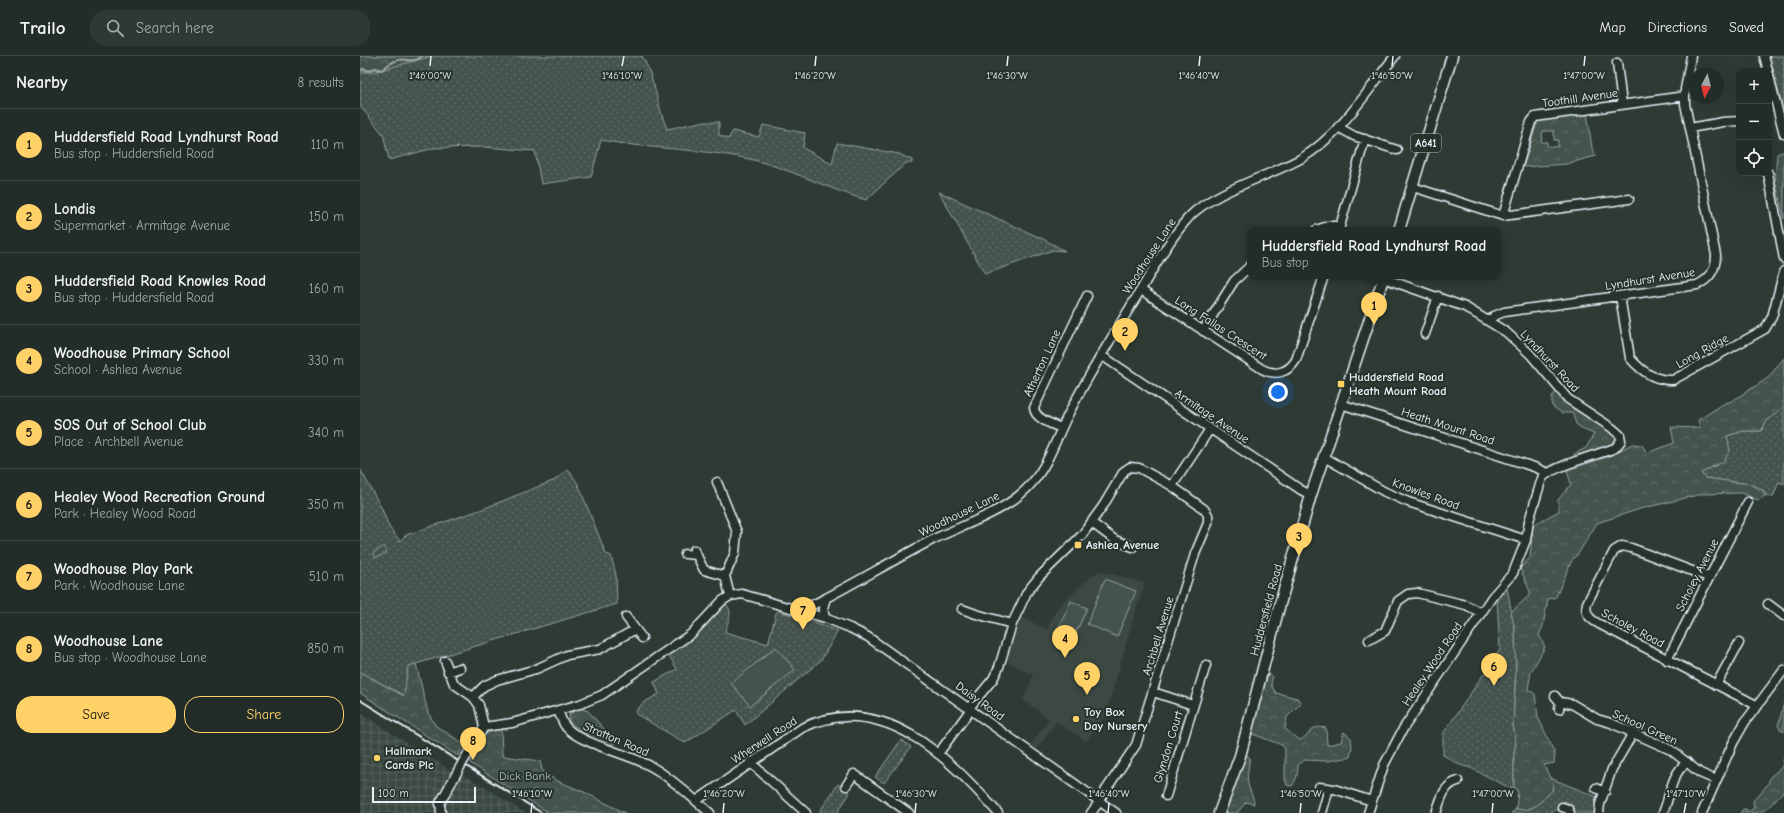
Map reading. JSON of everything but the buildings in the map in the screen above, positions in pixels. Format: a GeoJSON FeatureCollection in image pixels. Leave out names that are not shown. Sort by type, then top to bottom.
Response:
{"type":"FeatureCollection","features":[{"type":"Feature","properties":{"kind":"main road","name":"A641"},"geometry":{"type":"LineString","coordinates":[[1399,227],[1452,56]]}},
{"type":"Feature","properties":{"kind":"main road","name":"Huddersfield Road"},"geometry":{"type":"LineString","coordinates":[[1219,813],[1240,756],[1278,611],[1311,495],[1382,279]]}},
{"type":"Feature","properties":{"kind":"street","name":"Woodhouse Lane"},"geometry":{"type":"LineString","coordinates":[[801,611],[934,540],[987,516],[1009,503],[1024,491],[1036,478],[1047,461],[1061,428],[1101,355],[1180,229],[1196,212],[1210,202],[1301,158],[1322,144],[1338,128],[1395,56]]}},
{"type":"Feature","properties":{"kind":"street","name":"Lyndhurst Avenue"},"geometry":{"type":"LineString","coordinates":[[1489,321],[1494,316],[1504,312],[1696,285],[1704,282],[1714,271],[1716,255],[1690,128],[1685,96],[1691,56]]}},
{"type":"Feature","properties":{"kind":"street"},"geometry":{"type":"LineString","coordinates":[[1764,56],[1767,68]]}},
{"type":"Feature","properties":{"kind":"street"},"geometry":{"type":"LineString","coordinates":[[1617,63],[1622,104]]}},
{"type":"Feature","properties":{"kind":"street"},"geometry":{"type":"LineString","coordinates":[[1772,88],[1784,134]]}},
{"type":"Feature","properties":{"kind":"street","name":"Toothill Avenue"},"geometry":{"type":"LineString","coordinates":[[1503,216],[1531,122],[1535,117],[1685,96]]}},
{"type":"Feature","properties":{"kind":"street"},"geometry":{"type":"LineString","coordinates":[[1690,128],[1736,121]]}},
{"type":"Feature","properties":{"kind":"street"},"geometry":{"type":"LineString","coordinates":[[1338,128],[1351,135],[1398,150]]}},
{"type":"Feature","properties":{"kind":"street"},"geometry":{"type":"LineString","coordinates":[[1340,227],[1365,140]]}},
{"type":"Feature","properties":{"kind":"street"},"geometry":{"type":"LineString","coordinates":[[1769,176],[1784,259]]}},
{"type":"Feature","properties":{"kind":"street"},"geometry":{"type":"LineString","coordinates":[[1412,187],[1503,216],[1629,199]]}},
{"type":"Feature","properties":{"kind":"street"},"geometry":{"type":"LineString","coordinates":[[1203,331],[1234,281],[1247,269]]}},
{"type":"Feature","properties":{"kind":"street","name":"Long Ridge"},"geometry":{"type":"LineString","coordinates":[[1620,296],[1630,358],[1653,377],[1662,380],[1673,380],[1766,329],[1772,317],[1784,271]]}},
{"type":"Feature","properties":{"kind":"street","name":"Long Fallas Crescent"},"geometry":{"type":"LineString","coordinates":[[1141,290],[1266,372],[1275,373],[1284,372],[1292,366],[1297,357],[1323,279]]}},
{"type":"Feature","properties":{"kind":"street","name":"Lyndhurst Road"},"geometry":{"type":"LineString","coordinates":[[1389,279],[1465,307],[1489,321],[1523,347],[1568,399],[1606,424],[1621,437],[1621,443],[1615,448],[1547,473]]}},
{"type":"Feature","properties":{"kind":"street","name":"Atherton Lane"},"geometry":{"type":"LineString","coordinates":[[1061,428],[1039,417],[1034,411],[1034,408],[1087,296]]}},
{"type":"Feature","properties":{"kind":"street"},"geometry":{"type":"LineString","coordinates":[[1425,334],[1438,296]]}},
{"type":"Feature","properties":{"kind":"street","name":"Armitage Avenue"},"geometry":{"type":"LineString","coordinates":[[1101,355],[1300,490],[1311,495]]}},
{"type":"Feature","properties":{"kind":"street","name":"Heath Mount Road"},"geometry":{"type":"LineString","coordinates":[[1341,404],[1543,470],[1547,473]]}},
{"type":"Feature","properties":{"kind":"street"},"geometry":{"type":"LineString","coordinates":[[938,754],[989,684],[999,667],[1012,624],[1022,600],[1032,584],[1070,548],[1092,523],[1123,473],[1129,468],[1134,467],[1143,469],[1172,486],[1210,429]]}},
{"type":"Feature","properties":{"kind":"street","name":"Knowles Road"},"geometry":{"type":"LineString","coordinates":[[1324,458],[1385,492],[1408,502],[1527,537]]}},
{"type":"Feature","properties":{"kind":"street"},"geometry":{"type":"LineString","coordinates":[[1527,537],[1528,521],[1540,481],[1547,473]]}},
{"type":"Feature","properties":{"kind":"street"},"geometry":{"type":"LineString","coordinates":[[717,482],[736,528],[737,537],[735,553],[725,576],[730,596]]}},
{"type":"Feature","properties":{"kind":"street","name":"Archbell Avenue"},"geometry":{"type":"LineString","coordinates":[[1100,800],[1134,750],[1195,554],[1208,519],[1207,513],[1200,505],[1172,486]]}},
{"type":"Feature","properties":{"kind":"street","name":"Scholey Avenue"},"geometry":{"type":"LineString","coordinates":[[1667,660],[1708,577],[1748,502]]}},
{"type":"Feature","properties":{"kind":"street"},"geometry":{"type":"LineString","coordinates":[[1092,523],[1115,540],[1133,547]]}},
{"type":"Feature","properties":{"kind":"street","name":"Healey Wood Road"},"geometry":{"type":"LineString","coordinates":[[1368,813],[1384,765],[1403,730],[1481,613],[1512,573],[1527,537]]}},
{"type":"Feature","properties":{"kind":"street","name":"Scholey Road"},"geometry":{"type":"LineString","coordinates":[[1708,577],[1622,546],[1614,551],[1587,603],[1586,612],[1594,621],[1758,706]]}},
{"type":"Feature","properties":{"kind":"street"},"geometry":{"type":"LineString","coordinates":[[685,554],[695,553],[704,570],[725,576]]}},
{"type":"Feature","properties":{"kind":"street"},"geometry":{"type":"LineString","coordinates":[[1369,640],[1385,631],[1400,597],[1412,593],[1466,605],[1481,613]]}},
{"type":"Feature","properties":{"kind":"street"},"geometry":{"type":"LineString","coordinates":[[484,727],[512,723],[558,710],[591,700],[611,690],[691,634],[720,602],[730,596],[742,594],[825,618],[823,608],[826,598]]}},
{"type":"Feature","properties":{"kind":"street"},"geometry":{"type":"LineString","coordinates":[[1768,604],[1784,616]]}},
{"type":"Feature","properties":{"kind":"street"},"geometry":{"type":"LineString","coordinates":[[962,609],[1012,624]]}},
{"type":"Feature","properties":{"kind":"street"},"geometry":{"type":"LineString","coordinates":[[626,617],[634,630],[642,638]]}},
{"type":"Feature","properties":{"kind":"street","name":"Daisy Road"},"geometry":{"type":"LineString","coordinates":[[825,618],[850,628],[876,642],[1100,800],[1116,813]]}},
{"type":"Feature","properties":{"kind":"street"},"geometry":{"type":"LineString","coordinates":[[473,697],[484,686],[498,680],[536,668],[567,655],[600,648],[634,630]]}},
{"type":"Feature","properties":{"kind":"street"},"geometry":{"type":"LineString","coordinates":[[1716,685],[1738,643]]}},
{"type":"Feature","properties":{"kind":"street"},"geometry":{"type":"LineString","coordinates":[[440,809],[484,727],[479,705],[473,697],[454,684],[448,672],[445,661]]}},
{"type":"Feature","properties":{"kind":"street","name":"Glyndon Court"},"geometry":{"type":"LineString","coordinates":[[1166,796],[1206,665]]}},
{"type":"Feature","properties":{"kind":"street"},"geometry":{"type":"LineString","coordinates":[[448,672],[460,668]]}},
{"type":"Feature","properties":{"kind":"street"},"geometry":{"type":"LineString","coordinates":[[1702,813],[1733,743],[1745,722],[1784,670]]}},
{"type":"Feature","properties":{"kind":"street","name":"Glyndon Court"},"geometry":{"type":"LineString","coordinates":[[1153,692],[1193,706]]}},
{"type":"Feature","properties":{"kind":"street","name":"School Green"},"geometry":{"type":"LineString","coordinates":[[1558,702],[1572,704],[1593,717],[1671,750],[1700,773],[1716,780]]}},
{"type":"Feature","properties":{"kind":"street","name":"Stratton Road"},"geometry":{"type":"LineString","coordinates":[[558,710],[564,724],[578,737],[632,757],[651,766],[668,777],[710,813]]}},
{"type":"Feature","properties":{"kind":"street","name":"Wherwell Road"},"geometry":{"type":"LineString","coordinates":[[696,801],[750,762],[807,726],[844,716],[867,718],[891,724],[904,731],[938,754],[968,779],[998,813]]}},
{"type":"Feature","properties":{"kind":"street"},"geometry":{"type":"LineString","coordinates":[[1599,813],[1600,804],[1612,768],[1633,733]]}},
{"type":"Feature","properties":{"kind":"street"},"geometry":{"type":"LineString","coordinates":[[750,762],[806,813]]}},
{"type":"Feature","properties":{"kind":"street"},"geometry":{"type":"LineString","coordinates":[[1663,813],[1672,781],[1681,767],[1687,762]]}},
{"type":"Feature","properties":{"kind":"street"},"geometry":{"type":"LineString","coordinates":[[846,786],[854,774],[909,813]]}},
{"type":"Feature","properties":{"kind":"street"},"geometry":{"type":"LineString","coordinates":[[1436,813],[1445,789],[1455,782],[1451,774]]}},
{"type":"Feature","properties":{"kind":"street"},"geometry":{"type":"LineString","coordinates":[[1319,787],[1329,788],[1372,801]]}},
{"type":"Feature","properties":{"kind":"street"},"geometry":{"type":"LineString","coordinates":[[1322,813],[1329,788]]}},
{"type":"Feature","properties":{"kind":"street"},"geometry":{"type":"LineString","coordinates":[[1596,788],[1605,792]]}},
{"type":"Feature","properties":{"kind":"street"},"geometry":{"type":"LineString","coordinates":[[1091,813],[1100,800]]}},
{"type":"Feature","properties":{"kind":"street"},"geometry":{"type":"LineString","coordinates":[[1562,807],[1568,809],[1570,813]]}},
{"type":"Feature","properties":{"kind":"shaded area"},"geometry":{"type":"Polygon","coordinates":[[[1100,571],[1145,583],[1132,622],[1106,715],[1086,741],[1056,722],[1037,749],[1031,745],[1049,719],[1023,700],[1033,675],[1007,662],[1015,629],[1020,617],[1047,629],[1056,610],[1062,603],[1092,576],[1100,571]]]}},
{"type":"Feature","properties":{"kind":"shaded area"},"geometry":{"type":"Polygon","coordinates":[[[360,713],[448,769],[462,774],[525,813],[360,813],[360,713]]]}},
{"type":"Feature","properties":{"kind":"green space"},"geometry":{"type":"Polygon","coordinates":[[[360,56],[642,56],[650,73],[667,129],[701,122],[719,122],[719,135],[728,139],[733,131],[759,137],[763,125],[805,133],[803,148],[832,164],[837,143],[899,154],[912,160],[912,163],[906,163],[866,200],[838,191],[783,169],[754,160],[716,153],[639,146],[601,140],[591,177],[541,184],[535,151],[484,147],[434,148],[389,160],[383,134],[360,106],[360,56]]]}},
{"type":"Feature","properties":{"kind":"green space"},"geometry":{"type":"Polygon","coordinates":[[[360,56],[432,56],[374,72],[360,72],[360,56]]]}},
{"type":"Feature","properties":{"kind":"green space"},"geometry":{"type":"Polygon","coordinates":[[[1770,56],[1784,56],[1784,119],[1770,56]]]}},
{"type":"Feature","properties":{"kind":"green space"},"geometry":{"type":"Polygon","coordinates":[[[1587,113],[1592,148],[1596,156],[1566,164],[1523,167],[1538,120],[1587,113]],[[1543,131],[1541,142],[1547,142],[1547,146],[1558,147],[1558,140],[1554,140],[1554,131],[1543,131]]]}},
{"type":"Feature","properties":{"kind":"green space"},"geometry":{"type":"Polygon","coordinates":[[[1784,151],[1784,219],[1775,180],[1777,154],[1784,151]]]}},
{"type":"Feature","properties":{"kind":"green space"},"geometry":{"type":"Polygon","coordinates":[[[939,192],[1045,240],[1065,251],[1053,250],[985,274],[939,192]]]}},
{"type":"Feature","properties":{"kind":"green space"},"geometry":{"type":"Polygon","coordinates":[[[1784,358],[1784,406],[1766,422],[1761,431],[1743,431],[1727,436],[1730,451],[1724,461],[1701,473],[1705,478],[1750,484],[1764,491],[1765,496],[1758,500],[1741,493],[1702,494],[1640,509],[1597,523],[1578,554],[1572,560],[1556,597],[1548,599],[1543,626],[1539,635],[1545,647],[1531,672],[1528,689],[1535,694],[1538,717],[1555,754],[1554,763],[1544,765],[1553,784],[1552,791],[1532,808],[1522,810],[1516,809],[1518,792],[1514,788],[1514,752],[1516,744],[1513,724],[1516,670],[1515,630],[1511,612],[1531,594],[1520,568],[1530,558],[1533,525],[1559,511],[1558,500],[1571,484],[1567,470],[1607,457],[1632,444],[1642,445],[1647,453],[1674,443],[1671,427],[1700,428],[1698,420],[1725,403],[1732,401],[1768,378],[1784,358]]]}},
{"type":"Feature","properties":{"kind":"green space"},"geometry":{"type":"Polygon","coordinates":[[[1557,392],[1571,406],[1607,428],[1618,439],[1616,444],[1574,458],[1574,454],[1586,448],[1594,434],[1584,430],[1576,424],[1573,414],[1562,413],[1552,406],[1552,396],[1557,392]]]}},
{"type":"Feature","properties":{"kind":"green space"},"geometry":{"type":"Polygon","coordinates":[[[1784,406],[1784,484],[1779,482],[1773,497],[1765,495],[1764,491],[1750,484],[1705,478],[1701,473],[1724,461],[1727,436],[1743,431],[1761,431],[1766,422],[1784,406]]]}},
{"type":"Feature","properties":{"kind":"green space"},"geometry":{"type":"Polygon","coordinates":[[[360,469],[382,509],[389,527],[400,541],[406,535],[480,510],[555,480],[568,469],[578,484],[606,554],[611,556],[616,575],[617,604],[409,666],[405,696],[360,672],[360,469]]]}},
{"type":"Feature","properties":{"kind":"green space"},"geometry":{"type":"Polygon","coordinates":[[[384,546],[387,552],[376,558],[373,553],[384,546]]]}},
{"type":"Feature","properties":{"kind":"green space"},"geometry":{"type":"Polygon","coordinates":[[[1105,579],[1136,591],[1117,637],[1087,624],[1105,579]]]}},
{"type":"Feature","properties":{"kind":"green space"},"geometry":{"type":"Polygon","coordinates":[[[1507,588],[1515,630],[1516,670],[1513,724],[1516,744],[1514,752],[1514,788],[1508,787],[1471,768],[1460,765],[1443,755],[1443,734],[1500,650],[1497,599],[1507,588]]]}},
{"type":"Feature","properties":{"kind":"green space"},"geometry":{"type":"Polygon","coordinates":[[[1071,601],[1087,608],[1073,639],[1057,632],[1071,601]]]}},
{"type":"Feature","properties":{"kind":"green space"},"geometry":{"type":"Polygon","coordinates":[[[725,604],[730,610],[730,613],[725,632],[768,644],[776,613],[779,611],[838,631],[821,660],[745,725],[736,710],[685,743],[636,714],[636,711],[643,703],[659,694],[654,682],[677,669],[667,652],[696,634],[725,604]]]}},
{"type":"Feature","properties":{"kind":"green space"},"geometry":{"type":"Polygon","coordinates":[[[776,647],[795,670],[750,706],[731,683],[776,647]]]}},
{"type":"Feature","properties":{"kind":"green space"},"geometry":{"type":"Polygon","coordinates":[[[416,664],[428,713],[436,726],[464,744],[458,756],[360,693],[360,672],[404,696],[408,666],[416,664]]]}},
{"type":"Feature","properties":{"kind":"green space"},"geometry":{"type":"Polygon","coordinates":[[[1268,673],[1272,676],[1271,685],[1276,693],[1297,698],[1301,703],[1287,717],[1285,729],[1300,740],[1308,735],[1313,729],[1320,727],[1326,728],[1327,745],[1341,742],[1344,732],[1351,738],[1352,748],[1350,757],[1327,761],[1305,760],[1298,765],[1297,776],[1292,786],[1287,785],[1285,779],[1285,749],[1282,745],[1250,733],[1268,673]]]}},
{"type":"Feature","properties":{"kind":"green space"},"geometry":{"type":"Polygon","coordinates":[[[1784,703],[1784,732],[1778,726],[1784,703]]]}},
{"type":"Feature","properties":{"kind":"green space"},"geometry":{"type":"Polygon","coordinates":[[[580,708],[588,711],[603,728],[616,739],[614,744],[602,743],[569,722],[570,714],[580,708]]]}},
{"type":"Feature","properties":{"kind":"green space","name":"Dick Bank"},"geometry":{"type":"Polygon","coordinates":[[[501,728],[502,756],[540,761],[542,770],[555,780],[584,792],[625,813],[549,813],[470,763],[482,735],[501,728]]]}},
{"type":"Feature","properties":{"kind":"green space"},"geometry":{"type":"Polygon","coordinates":[[[901,740],[911,747],[884,783],[875,777],[901,740]]]}},
{"type":"Feature","properties":{"kind":"green space"},"geometry":{"type":"Polygon","coordinates":[[[1247,755],[1250,758],[1248,785],[1254,804],[1246,802],[1237,813],[1224,813],[1244,757],[1247,755]]]}},
{"type":"Feature","properties":{"kind":"green space"},"geometry":{"type":"Polygon","coordinates":[[[1784,757],[1784,791],[1766,809],[1762,811],[1740,813],[1743,809],[1746,809],[1748,812],[1754,808],[1753,801],[1768,784],[1770,777],[1782,767],[1784,757]]]}},
{"type":"Feature","properties":{"kind":"green space"},"geometry":{"type":"Polygon","coordinates":[[[1550,778],[1597,797],[1594,803],[1598,806],[1595,813],[1574,813],[1571,804],[1564,801],[1559,809],[1549,813],[1511,813],[1516,809],[1522,810],[1532,808],[1540,802],[1552,791],[1553,784],[1550,778]]]}},
{"type":"Feature","properties":{"kind":"green space"},"geometry":{"type":"Polygon","coordinates":[[[838,784],[850,793],[837,813],[822,813],[820,811],[838,784]]]}},
{"type":"Feature","properties":{"kind":"waterway"},"geometry":{"type":"LineString","coordinates":[[360,70],[364,69],[369,71],[375,68],[382,70],[389,64],[398,60],[416,60],[422,56]]}},
{"type":"Feature","properties":{"kind":"railway"},"geometry":{"type":"LineString","coordinates":[[360,700],[542,813]]}},
{"type":"Feature","properties":{"kind":"place","name":"Huddersfield Road Lyndhurst Road"},"geometry":{"type":"Point","coordinates":[1374,325]}},
{"type":"Feature","properties":{"kind":"place","name":"Londis"},"geometry":{"type":"Point","coordinates":[1125,351]}},
{"type":"Feature","properties":{"kind":"place","name":"Huddersfield Road Heath Mount Road"},"geometry":{"type":"Point","coordinates":[1341,384]}},
{"type":"Feature","properties":{"kind":"place","name":"Ashlea Avenue"},"geometry":{"type":"Point","coordinates":[1078,545]}},
{"type":"Feature","properties":{"kind":"place","name":"Huddersfield Road Knowles Road"},"geometry":{"type":"Point","coordinates":[1299,556]}},
{"type":"Feature","properties":{"kind":"place","name":"Woodhouse Play Park"},"geometry":{"type":"Point","coordinates":[803,630]}},
{"type":"Feature","properties":{"kind":"place","name":"Woodhouse Primary School"},"geometry":{"type":"Point","coordinates":[1065,658]}},
{"type":"Feature","properties":{"kind":"place","name":"Healey Wood Recreation Ground"},"geometry":{"type":"Point","coordinates":[1494,686]}},
{"type":"Feature","properties":{"kind":"place","name":"SOS Out of School Club"},"geometry":{"type":"Point","coordinates":[1087,695]}},
{"type":"Feature","properties":{"kind":"place","name":"Toy Box Day Nursery"},"geometry":{"type":"Point","coordinates":[1076,719]}},
{"type":"Feature","properties":{"kind":"place","name":"Hallmark Cards Plc"},"geometry":{"type":"Point","coordinates":[377,758]}},
{"type":"Feature","properties":{"kind":"place","name":"Woodhouse Lane"},"geometry":{"type":"Point","coordinates":[473,760]}}]}
